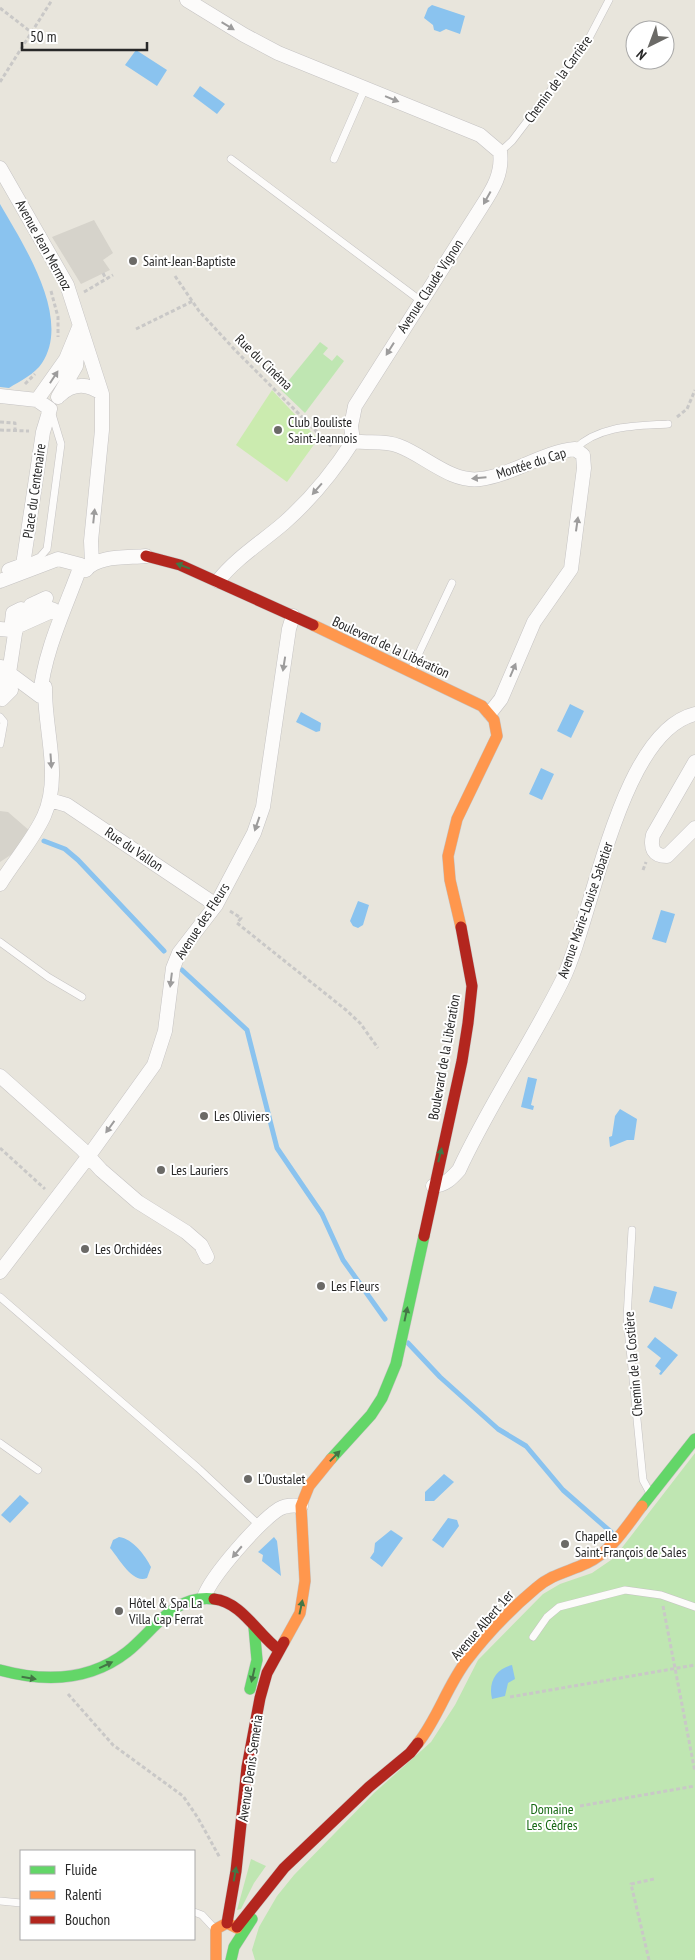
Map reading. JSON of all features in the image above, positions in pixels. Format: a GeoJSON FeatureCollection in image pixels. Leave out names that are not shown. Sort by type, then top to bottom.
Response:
{"type":"FeatureCollection","features":[{"type":"Feature","properties":{"kind":"main road"},"geometry":{"type":"LineString","coordinates":[[146,556],[180,565],[218,581]]}},
{"type":"Feature","properties":{"kind":"main road","name":"Boulevard de la Libération"},"geometry":{"type":"LineString","coordinates":[[218,581],[482,706],[490,712],[494,720],[497,736],[457,818],[448,856],[450,880],[467,952],[472,986],[462,1061],[391,1378],[371,1415],[319,1472],[309,1486],[301,1506],[305,1581],[300,1613],[279,1650]]}},
{"type":"Feature","properties":{"kind":"main road","name":"Avenue Albert 1er"},"geometry":{"type":"LineString","coordinates":[[237,1943],[247,1929],[265,1893],[284,1868],[369,1787],[410,1753],[430,1728],[466,1661],[497,1626],[536,1588],[560,1572],[587,1563],[609,1548],[695,1439]]}},
{"type":"Feature","properties":{"kind":"main road"},"geometry":{"type":"LineString","coordinates":[[0,1670],[37,1679],[77,1676],[96,1670],[128,1652],[176,1605],[204,1597],[232,1606],[279,1650]]}},
{"type":"Feature","properties":{"kind":"main road","name":"Avenue Denis Semeria"},"geometry":{"type":"LineString","coordinates":[[248,1698],[256,1660],[254,1627]]}},
{"type":"Feature","properties":{"kind":"main road","name":"Avenue Denis Semeria"},"geometry":{"type":"LineString","coordinates":[[224,1927],[253,1737],[266,1673],[279,1650]]}},
{"type":"Feature","properties":{"kind":"main road"},"geometry":{"type":"LineString","coordinates":[[239,1735],[253,1737]]}},
{"type":"Feature","properties":{"kind":"main road","name":"Avenue Denis Semeria"},"geometry":{"type":"LineString","coordinates":[[231,1804],[236,1759]]}},
{"type":"Feature","properties":{"kind":"main road"},"geometry":{"type":"LineString","coordinates":[[216,1960],[216,1942],[224,1927],[221,1889]]}},
{"type":"Feature","properties":{"kind":"main road","name":"Avenue Albert 1er"},"geometry":{"type":"LineString","coordinates":[[224,1927],[265,1893]]}},
{"type":"Feature","properties":{"kind":"main road"},"geometry":{"type":"LineString","coordinates":[[224,1927],[237,1943]]}},
{"type":"Feature","properties":{"kind":"main road"},"geometry":{"type":"LineString","coordinates":[[216,1942],[225,1948],[237,1943]]}},
{"type":"Feature","properties":{"kind":"main road"},"geometry":{"type":"LineString","coordinates":[[231,1960],[237,1943]]}},
{"type":"Feature","properties":{"kind":"street"},"geometry":{"type":"LineString","coordinates":[[187,0],[244,35],[278,53],[480,135],[500,152]]}},
{"type":"Feature","properties":{"kind":"street","name":"Avenue Claude Vignon"},"geometry":{"type":"LineString","coordinates":[[353,441],[351,426],[355,406],[497,181],[502,164],[500,152]]}},
{"type":"Feature","properties":{"kind":"street","name":"Avenue Jean Mermoz"},"geometry":{"type":"LineString","coordinates":[[0,168],[42,239],[73,298],[102,394],[102,430],[91,541],[92,564]]}},
{"type":"Feature","properties":{"kind":"street"},"geometry":{"type":"LineString","coordinates":[[37,400],[66,359],[80,325]]}},
{"type":"Feature","properties":{"kind":"street","name":"Avenue Jean Mermoz"},"geometry":{"type":"LineString","coordinates":[[54,403],[76,366],[80,325]]}},
{"type":"Feature","properties":{"kind":"street"},"geometry":{"type":"LineString","coordinates":[[6,396],[54,403],[66,389],[84,385],[94,388],[102,394]]}},
{"type":"Feature","properties":{"kind":"street","name":"Place du Centenaire"},"geometry":{"type":"LineString","coordinates":[[23,565],[43,432],[54,403]]}},
{"type":"Feature","properties":{"kind":"street"},"geometry":{"type":"LineString","coordinates":[[218,581],[226,571],[285,522],[343,458],[353,441]]}},
{"type":"Feature","properties":{"kind":"street","name":"Montée du Cap"},"geometry":{"type":"LineString","coordinates":[[353,441],[387,442],[400,446],[460,477],[479,480],[530,464],[564,450],[575,449]]}},
{"type":"Feature","properties":{"kind":"street"},"geometry":{"type":"LineString","coordinates":[[490,712],[501,699],[534,622],[571,570],[584,468],[583,456],[575,449]]}},
{"type":"Feature","properties":{"kind":"street"},"geometry":{"type":"LineString","coordinates":[[0,884],[35,833],[50,800],[52,767],[45,686],[49,668],[86,570],[92,564],[146,556]]}},
{"type":"Feature","properties":{"kind":"street"},"geometry":{"type":"LineString","coordinates":[[0,582],[58,560],[82,565],[48,656],[42,678],[40,696],[9,673],[16,627],[54,610],[43,606],[46,598],[31,605],[32,609],[23,614],[21,610],[13,614],[11,630],[0,629]]}},
{"type":"Feature","properties":{"kind":"street"},"geometry":{"type":"LineString","coordinates":[[0,573],[23,565]]}},
{"type":"Feature","properties":{"kind":"street","name":"Avenue des Fleurs"},"geometry":{"type":"LineString","coordinates":[[0,1272],[88,1157],[154,1065],[166,1031],[173,968],[179,953],[216,905],[254,833],[263,807],[289,629],[293,616]]}},
{"type":"Feature","properties":{"kind":"street"},"geometry":{"type":"LineString","coordinates":[[0,667],[6,668],[4,686],[11,690],[0,698]]}},
{"type":"Feature","properties":{"kind":"street","name":"Avenue Marie-Louise Sabatier"},"geometry":{"type":"LineString","coordinates":[[433,1186],[441,1185],[451,1180],[459,1170],[563,979],[601,860],[627,794],[641,767],[652,748],[669,728],[678,721],[695,714]]}},
{"type":"Feature","properties":{"kind":"street"},"geometry":{"type":"LineString","coordinates":[[695,762],[653,835],[651,843],[653,851],[660,856],[667,856],[695,828]]}},
{"type":"Feature","properties":{"kind":"street","name":"Rue du Vallon"},"geometry":{"type":"LineString","coordinates":[[50,800],[68,805],[216,905]]}},
{"type":"Feature","properties":{"kind":"street"},"geometry":{"type":"LineString","coordinates":[[0,1076],[138,1202],[186,1232],[201,1245],[208,1257]]}},
{"type":"Feature","properties":{"kind":"street"},"geometry":{"type":"LineString","coordinates":[[204,1597],[212,1582],[259,1526],[280,1508],[289,1505],[301,1506]]}},
{"type":"Feature","properties":{"kind":"lane","name":"Chemin de la Carrière"},"geometry":{"type":"LineString","coordinates":[[500,152],[512,141],[586,44],[609,0]]}},
{"type":"Feature","properties":{"kind":"lane"},"geometry":{"type":"LineString","coordinates":[[334,159],[365,88]]}},
{"type":"Feature","properties":{"kind":"lane"},"geometry":{"type":"LineString","coordinates":[[231,159],[421,300]]}},
{"type":"Feature","properties":{"kind":"lane"},"geometry":{"type":"LineString","coordinates":[[23,565],[40,557],[47,549],[61,444],[54,403]]}},
{"type":"Feature","properties":{"kind":"lane","name":"Montée du Cap"},"geometry":{"type":"LineString","coordinates":[[575,449],[584,440],[612,430],[668,424]]}},
{"type":"Feature","properties":{"kind":"lane"},"geometry":{"type":"LineString","coordinates":[[410,672],[452,583]]}},
{"type":"Feature","properties":{"kind":"lane"},"geometry":{"type":"LineString","coordinates":[[0,717],[4,722],[0,744]]}},
{"type":"Feature","properties":{"kind":"lane"},"geometry":{"type":"LineString","coordinates":[[0,942],[48,977],[82,997]]}},
{"type":"Feature","properties":{"kind":"lane","name":"Chemin de la Costière"},"geometry":{"type":"LineString","coordinates":[[632,1230],[627,1318],[643,1480],[652,1495]]}},
{"type":"Feature","properties":{"kind":"lane"},"geometry":{"type":"LineString","coordinates":[[0,1297],[198,1468],[259,1526]]}},
{"type":"Feature","properties":{"kind":"lane"},"geometry":{"type":"LineString","coordinates":[[0,1443],[38,1470]]}},
{"type":"Feature","properties":{"kind":"lane"},"geometry":{"type":"LineString","coordinates":[[533,1636],[547,1617],[559,1607],[625,1590],[661,1595],[695,1607]]}},
{"type":"Feature","properties":{"kind":"lane"},"geometry":{"type":"LineString","coordinates":[[0,1901],[20,1903]]}},
{"type":"Feature","properties":{"kind":"lane"},"geometry":{"type":"LineString","coordinates":[[195,1912],[224,1927]]}},
{"type":"Feature","properties":{"kind":"path"},"geometry":{"type":"LineString","coordinates":[[0,82],[52,0]]}},
{"type":"Feature","properties":{"kind":"path"},"geometry":{"type":"LineString","coordinates":[[0,8],[31,32]]}},
{"type":"Feature","properties":{"kind":"path"},"geometry":{"type":"LineString","coordinates":[[103,273],[106,279]]}},
{"type":"Feature","properties":{"kind":"path"},"geometry":{"type":"LineString","coordinates":[[73,298],[113,275]]}},
{"type":"Feature","properties":{"kind":"path","name":"Rue du Cinéma"},"geometry":{"type":"LineString","coordinates":[[175,276],[193,301],[235,350],[343,458]]}},
{"type":"Feature","properties":{"kind":"path"},"geometry":{"type":"LineString","coordinates":[[50,284],[58,317],[58,346]]}},
{"type":"Feature","properties":{"kind":"path"},"geometry":{"type":"LineString","coordinates":[[136,329],[193,301]]}},
{"type":"Feature","properties":{"kind":"path"},"geometry":{"type":"LineString","coordinates":[[6,396],[42,368]]}},
{"type":"Feature","properties":{"kind":"path"},"geometry":{"type":"LineString","coordinates":[[668,424],[686,409],[695,390]]}},
{"type":"Feature","properties":{"kind":"path"},"geometry":{"type":"LineString","coordinates":[[0,422],[15,423],[14,430]]}},
{"type":"Feature","properties":{"kind":"path"},"geometry":{"type":"LineString","coordinates":[[0,430],[43,432]]}},
{"type":"Feature","properties":{"kind":"path"},"geometry":{"type":"LineString","coordinates":[[216,905],[241,918],[238,923],[346,1010],[378,1048]]}},
{"type":"Feature","properties":{"kind":"path"},"geometry":{"type":"LineString","coordinates":[[0,1148],[56,1200]]}},
{"type":"Feature","properties":{"kind":"path"},"geometry":{"type":"LineString","coordinates":[[661,1595],[695,1772]]}},
{"type":"Feature","properties":{"kind":"path"},"geometry":{"type":"LineString","coordinates":[[510,1696],[695,1665]]}},
{"type":"Feature","properties":{"kind":"path"},"geometry":{"type":"LineString","coordinates":[[84,1712],[113,1745],[136,1764],[182,1796],[198,1818],[218,1857],[224,1860]]}},
{"type":"Feature","properties":{"kind":"path"},"geometry":{"type":"LineString","coordinates":[[580,1806],[695,1786]]}},
{"type":"Feature","properties":{"kind":"path"},"geometry":{"type":"LineString","coordinates":[[649,1960],[631,1884],[654,1880]]}},
{"type":"Feature","properties":{"kind":"green space"},"geometry":{"type":"Polygon","coordinates":[[[320,342],[328,348],[323,354],[332,361],[337,355],[344,361],[305,413],[281,390],[320,342]]]}},
{"type":"Feature","properties":{"kind":"green space","name":"Club Bouliste Saint-Jeannois"},"geometry":{"type":"Polygon","coordinates":[[[272,390],[318,439],[287,482],[236,445],[272,390]]]}},
{"type":"Feature","properties":{"kind":"green space","name":"Domaine Les Cèdres"},"geometry":{"type":"Polygon","coordinates":[[[695,1453],[695,1960],[255,1960],[252,1950],[259,1927],[277,1896],[294,1875],[374,1793],[431,1742],[455,1705],[478,1660],[543,1594],[560,1584],[592,1573],[614,1558],[695,1453]]]}},
{"type":"Feature","properties":{"kind":"green space"},"geometry":{"type":"Polygon","coordinates":[[[251,1859],[266,1866],[254,1883],[241,1909],[237,1910],[251,1859]]]}},
{"type":"Feature","properties":{"kind":"shaded area"},"geometry":{"type":"Polygon","coordinates":[[[94,220],[113,253],[103,260],[110,270],[81,284],[52,237],[94,220]]]}},
{"type":"Feature","properties":{"kind":"shaded area"},"geometry":{"type":"Polygon","coordinates":[[[0,811],[8,812],[31,832],[18,850],[0,862],[0,811]]]}},
{"type":"Feature","properties":{"kind":"water"},"geometry":{"type":"Polygon","coordinates":[[[432,5],[465,16],[460,34],[446,29],[440,32],[434,30],[433,25],[424,18],[428,8],[432,5]]]}},
{"type":"Feature","properties":{"kind":"water"},"geometry":{"type":"Polygon","coordinates":[[[136,50],[167,70],[157,86],[125,65],[136,50]]]}},
{"type":"Feature","properties":{"kind":"water"},"geometry":{"type":"Polygon","coordinates":[[[200,86],[225,104],[217,114],[193,96],[200,86]]]}},
{"type":"Feature","properties":{"kind":"water"},"geometry":{"type":"Polygon","coordinates":[[[0,204],[41,282],[48,303],[51,325],[50,345],[42,363],[31,374],[9,388],[0,387],[0,204]]]}},
{"type":"Feature","properties":{"kind":"water"},"geometry":{"type":"Polygon","coordinates":[[[570,704],[584,711],[571,738],[557,731],[570,704]]]}},
{"type":"Feature","properties":{"kind":"water"},"geometry":{"type":"Polygon","coordinates":[[[301,712],[321,723],[320,731],[316,732],[296,722],[301,712]]]}},
{"type":"Feature","properties":{"kind":"water"},"geometry":{"type":"Polygon","coordinates":[[[541,768],[554,774],[542,800],[529,794],[541,768]]]}},
{"type":"Feature","properties":{"kind":"water"},"geometry":{"type":"Polygon","coordinates":[[[358,901],[369,905],[363,925],[358,928],[353,926],[350,921],[358,901]]]}},
{"type":"Feature","properties":{"kind":"water"},"geometry":{"type":"Polygon","coordinates":[[[661,910],[675,914],[666,943],[652,939],[661,910]]]}},
{"type":"Feature","properties":{"kind":"water"},"geometry":{"type":"Polygon","coordinates":[[[528,1077],[537,1079],[531,1105],[534,1106],[533,1110],[521,1107],[528,1077]]]}},
{"type":"Feature","properties":{"kind":"water"},"geometry":{"type":"Polygon","coordinates":[[[620,1109],[637,1119],[634,1140],[627,1140],[610,1147],[609,1137],[612,1136],[615,1116],[620,1109]]]}},
{"type":"Feature","properties":{"kind":"water"},"geometry":{"type":"Polygon","coordinates":[[[654,1286],[677,1292],[672,1309],[649,1302],[654,1286]]]}},
{"type":"Feature","properties":{"kind":"water"},"geometry":{"type":"Polygon","coordinates":[[[655,1337],[678,1355],[661,1375],[659,1374],[661,1371],[655,1366],[661,1358],[647,1347],[655,1337]]]}},
{"type":"Feature","properties":{"kind":"water"},"geometry":{"type":"Polygon","coordinates":[[[444,1474],[454,1482],[434,1501],[425,1501],[425,1492],[444,1474]]]}},
{"type":"Feature","properties":{"kind":"water"},"geometry":{"type":"Polygon","coordinates":[[[20,1495],[29,1503],[10,1523],[1,1515],[20,1495]]]}},
{"type":"Feature","properties":{"kind":"water"},"geometry":{"type":"Polygon","coordinates":[[[448,1518],[457,1520],[459,1526],[443,1548],[432,1540],[448,1518]]]}},
{"type":"Feature","properties":{"kind":"water"},"geometry":{"type":"Polygon","coordinates":[[[391,1530],[403,1538],[382,1567],[370,1558],[374,1552],[375,1543],[391,1530]]]}},
{"type":"Feature","properties":{"kind":"water"},"geometry":{"type":"Polygon","coordinates":[[[119,1537],[134,1544],[145,1558],[151,1567],[147,1578],[141,1579],[131,1574],[110,1548],[113,1540],[119,1537]]]}},
{"type":"Feature","properties":{"kind":"water"},"geometry":{"type":"Polygon","coordinates":[[[274,1537],[277,1541],[281,1576],[262,1561],[263,1555],[258,1552],[274,1537]]]}},
{"type":"Feature","properties":{"kind":"water"},"geometry":{"type":"Polygon","coordinates":[[[512,1665],[515,1679],[508,1683],[505,1696],[492,1699],[491,1687],[494,1677],[506,1667],[512,1665]]]}},
{"type":"Feature","properties":{"kind":"waterway"},"geometry":{"type":"LineString","coordinates":[[44,841],[65,849],[78,860],[164,951]]}},
{"type":"Feature","properties":{"kind":"waterway"},"geometry":{"type":"LineString","coordinates":[[182,970],[247,1030],[277,1148],[322,1214],[343,1260],[385,1319]]}},
{"type":"Feature","properties":{"kind":"waterway"},"geometry":{"type":"LineString","coordinates":[[408,1343],[440,1377],[498,1429],[526,1446],[563,1490],[611,1532]]}},
{"type":"Feature","properties":{"kind":"traffic: fast"},"geometry":{"type":"LineString","coordinates":[[331,1459],[371,1415],[382,1398],[396,1364],[424,1236]]}},
{"type":"Feature","properties":{"kind":"traffic: fast"},"geometry":{"type":"LineString","coordinates":[[642,1506],[695,1439]]}},
{"type":"Feature","properties":{"kind":"traffic: fast"},"geometry":{"type":"LineString","coordinates":[[0,1670],[17,1674],[50,1677],[82,1674],[98,1669],[113,1662],[127,1652],[176,1608],[187,1602],[200,1599],[214,1599]]}},
{"type":"Feature","properties":{"kind":"traffic: fast"},"geometry":{"type":"LineString","coordinates":[[250,1689],[257,1660],[254,1627]]}},
{"type":"Feature","properties":{"kind":"traffic: fast"},"geometry":{"type":"LineString","coordinates":[[231,1960],[234,1947],[252,1919]]}},
{"type":"Feature","properties":{"kind":"traffic: slow"},"geometry":{"type":"LineString","coordinates":[[313,625],[482,706],[494,720],[497,736],[457,819],[448,856],[450,880],[461,927]]}},
{"type":"Feature","properties":{"kind":"traffic: slow"},"geometry":{"type":"LineString","coordinates":[[284,1642],[300,1613],[305,1581],[301,1506],[309,1486],[331,1459]]}},
{"type":"Feature","properties":{"kind":"traffic: slow"},"geometry":{"type":"LineString","coordinates":[[418,1743],[460,1670],[499,1622],[542,1583],[554,1576],[587,1563],[611,1546],[642,1506]]}},
{"type":"Feature","properties":{"kind":"traffic: slow"},"geometry":{"type":"LineString","coordinates":[[216,1960],[216,1929],[227,1923],[237,1928]]}},
{"type":"Feature","properties":{"kind":"traffic: jam"},"geometry":{"type":"LineString","coordinates":[[146,556],[180,565],[313,625]]}},
{"type":"Feature","properties":{"kind":"traffic: jam"},"geometry":{"type":"LineString","coordinates":[[424,1236],[462,1061],[468,1023],[472,986],[461,927]]}},
{"type":"Feature","properties":{"kind":"traffic: jam"},"geometry":{"type":"LineString","coordinates":[[214,1599],[224,1601],[241,1612],[279,1650]]}},
{"type":"Feature","properties":{"kind":"traffic: jam"},"geometry":{"type":"LineString","coordinates":[[227,1923],[236,1871],[247,1767],[260,1698],[267,1673],[284,1642]]}},
{"type":"Feature","properties":{"kind":"traffic: jam"},"geometry":{"type":"LineString","coordinates":[[237,1927],[284,1868],[369,1787],[410,1753],[418,1743]]}},
{"type":"Feature","properties":{"kind":"place","name":"Saint-Jean-Baptiste"},"geometry":{"type":"Point","coordinates":[133,261]}},
{"type":"Feature","properties":{"kind":"place","name":"Club Bouliste Saint-Jeannois"},"geometry":{"type":"Point","coordinates":[278,430]}},
{"type":"Feature","properties":{"kind":"place","name":"Les Oliviers"},"geometry":{"type":"Point","coordinates":[204,1116]}},
{"type":"Feature","properties":{"kind":"place","name":"Les Lauriers"},"geometry":{"type":"Point","coordinates":[161,1170]}},
{"type":"Feature","properties":{"kind":"place","name":"Les Orchidées"},"geometry":{"type":"Point","coordinates":[85,1249]}},
{"type":"Feature","properties":{"kind":"place","name":"Les Fleurs"},"geometry":{"type":"Point","coordinates":[321,1286]}},
{"type":"Feature","properties":{"kind":"place","name":"L'Oustalet"},"geometry":{"type":"Point","coordinates":[248,1479]}},
{"type":"Feature","properties":{"kind":"place","name":"Chapelle Saint-François de Sales"},"geometry":{"type":"Point","coordinates":[565,1544]}},
{"type":"Feature","properties":{"kind":"place","name":"Hôtel & Spa La Villa Cap Ferrat"},"geometry":{"type":"Point","coordinates":[119,1611]}}]}
